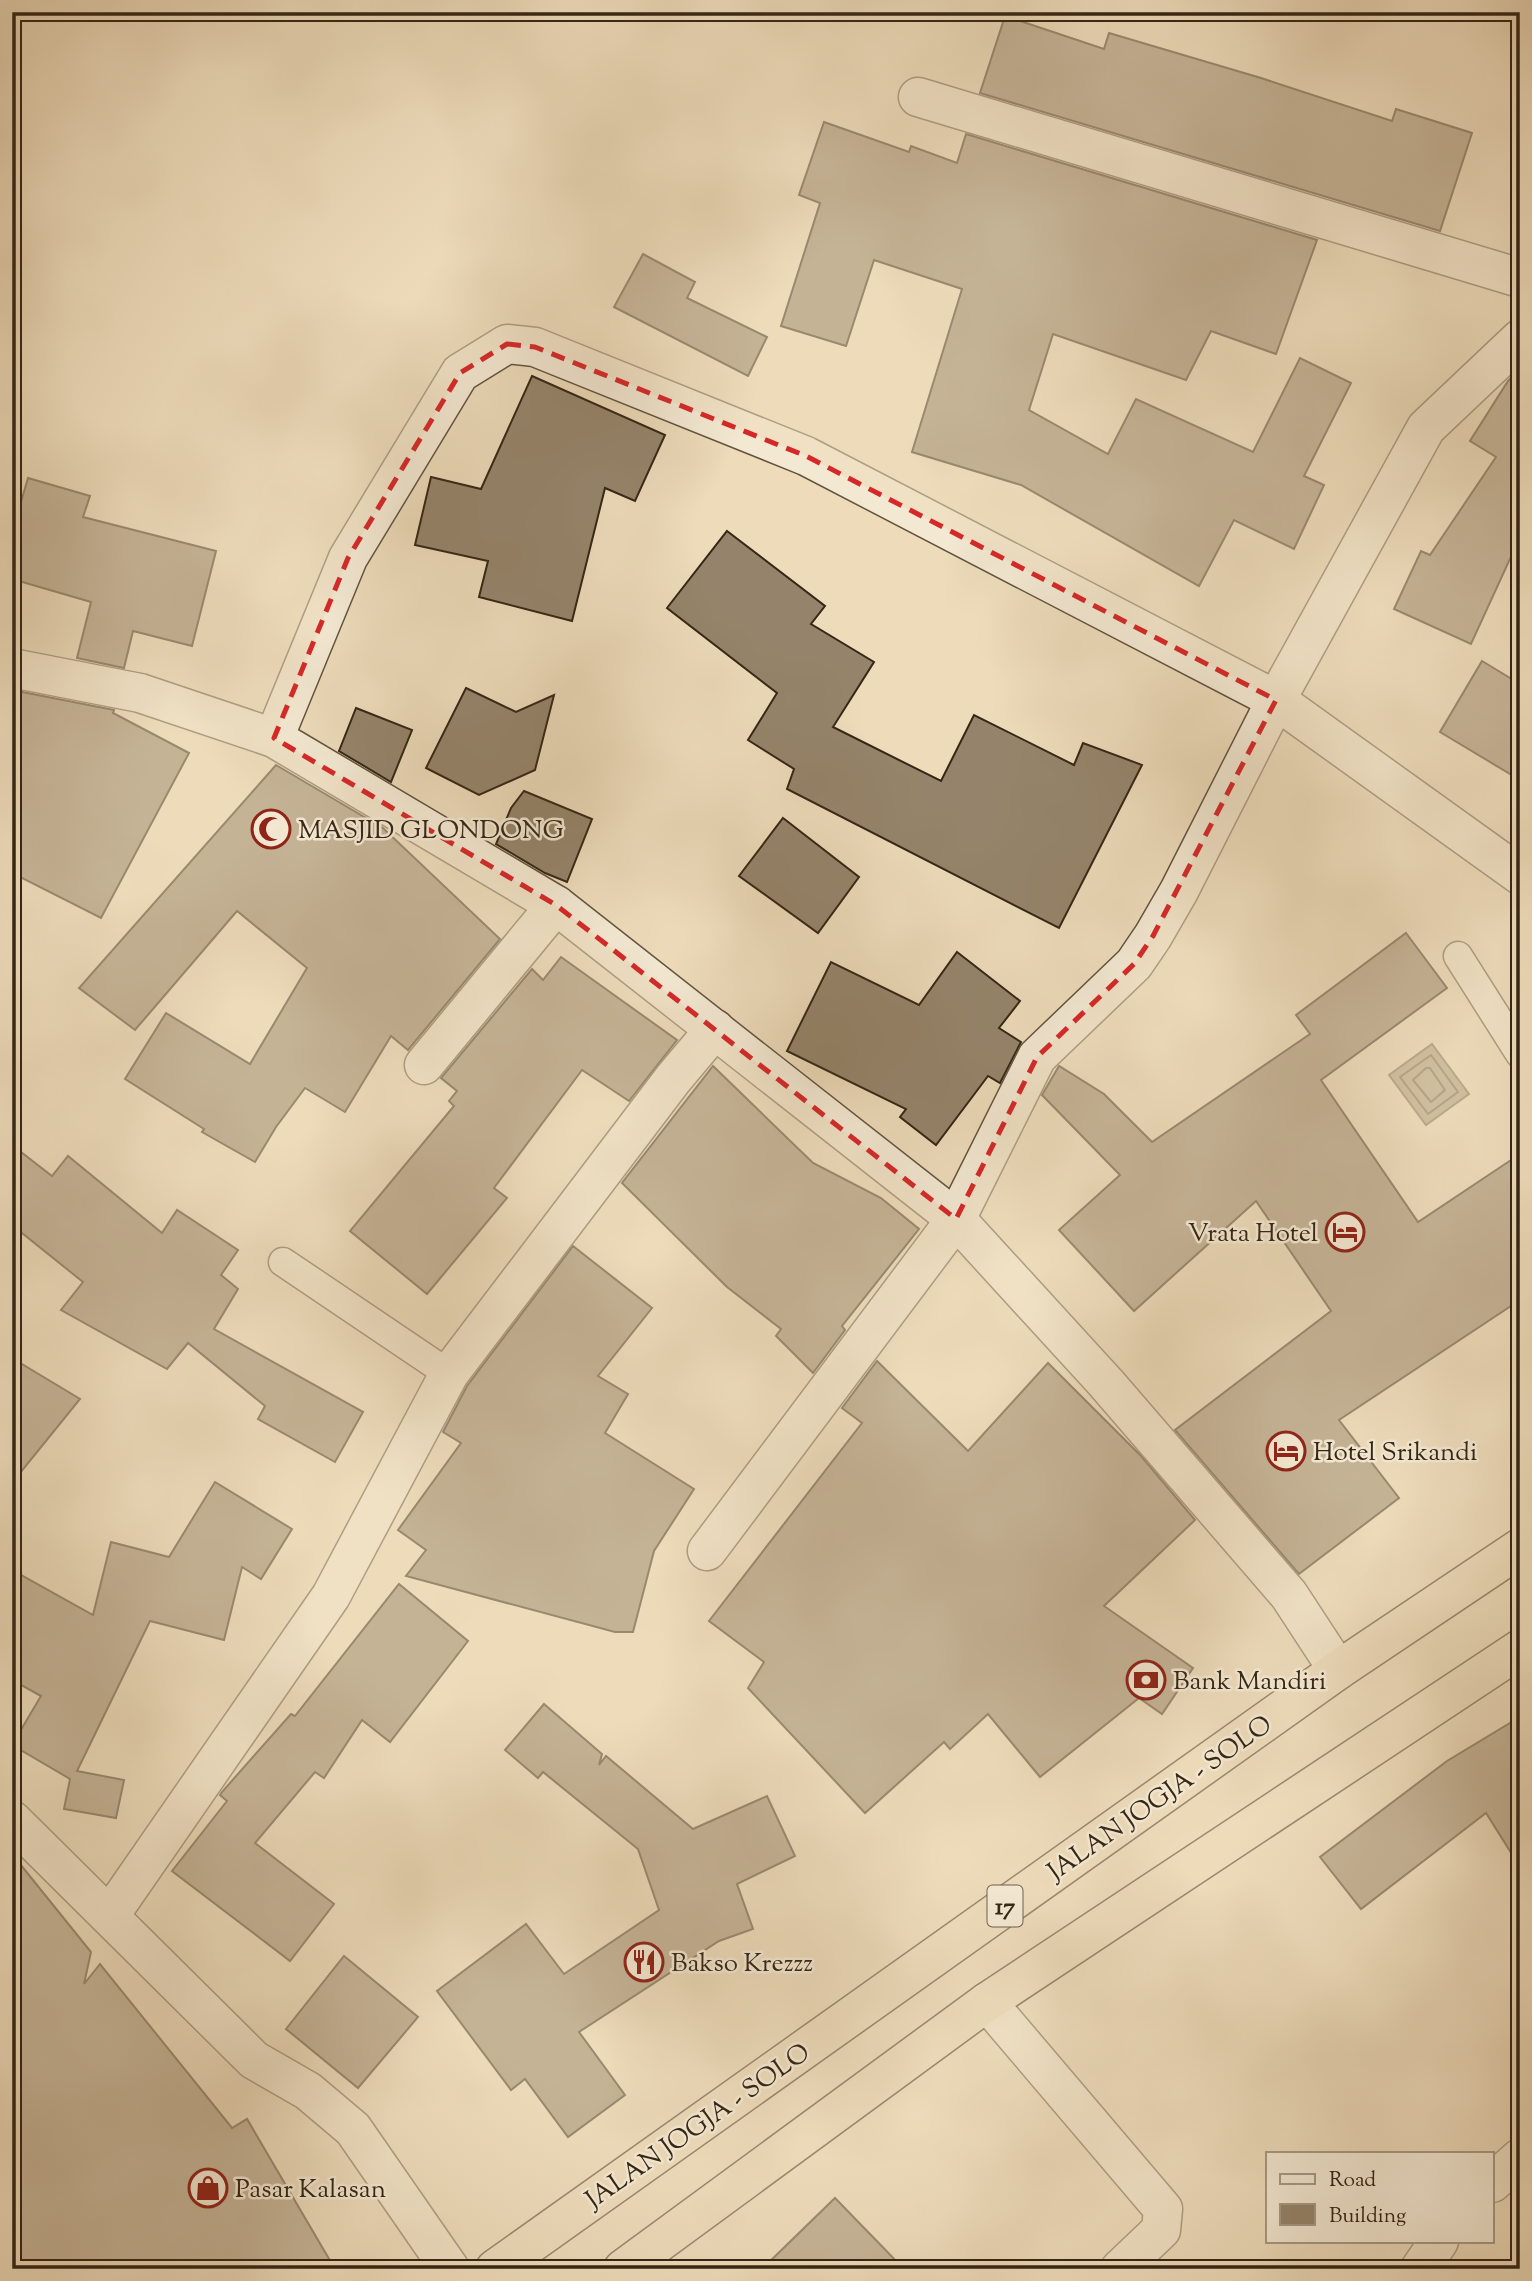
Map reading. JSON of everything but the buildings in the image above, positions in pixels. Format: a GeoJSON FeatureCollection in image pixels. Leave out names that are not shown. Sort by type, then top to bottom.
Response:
{"type":"FeatureCollection","features":[{"type":"Feature","properties":{"kind":"highway","name":"JALAN JOGJA - SOLO"},"geometry":{"type":"LineString","coordinates":[[495,2269],[1338,1670],[1520,1548]]}},
{"type":"Feature","properties":{"kind":"highway"},"geometry":{"type":"LineString","coordinates":[[623,2269],[987,2002],[1520,1649]]}},
{"type":"Feature","properties":{"kind":"street"},"geometry":{"type":"LineString","coordinates":[[918,97],[1520,278]]}},
{"type":"Feature","properties":{"kind":"street"},"geometry":{"type":"LineString","coordinates":[[707,1551],[956,1219],[1037,1057],[1134,964],[1153,936],[1179,891],[1276,700],[1426,429],[1520,338]]}},
{"type":"Feature","properties":{"kind":"street"},"geometry":{"type":"LineString","coordinates":[[274,738],[348,558],[460,373],[506,345],[535,347],[806,456],[1276,700],[1520,875]]}},
{"type":"Feature","properties":{"kind":"street"},"geometry":{"type":"LineString","coordinates":[[12,668],[140,693],[274,738],[556,905],[956,1219],[1106,1383],[1289,1595],[1338,1670]]}},
{"type":"Feature","properties":{"kind":"street"},"geometry":{"type":"LineString","coordinates":[[424,1065],[556,905]]}},
{"type":"Feature","properties":{"kind":"street"},"geometry":{"type":"LineString","coordinates":[[110,1915],[331,1595],[449,1374],[673,1079],[715,1029]]}},
{"type":"Feature","properties":{"kind":"street"},"geometry":{"type":"LineString","coordinates":[[12,1820],[254,2060],[308,2091],[353,2129],[450,2269]]}},
{"type":"Feature","properties":{"kind":"street"},"geometry":{"type":"LineString","coordinates":[[987,2002],[1163,2209],[1161,2230],[1120,2269]]}},
{"type":"Feature","properties":{"kind":"street"},"geometry":{"type":"LineString","coordinates":[[1494,2181],[1520,2158]]}},
{"type":"Feature","properties":{"kind":"street"},"geometry":{"type":"LineString","coordinates":[[1420,2269],[1438,2242]]}},
{"type":"Feature","properties":{"kind":"lane"},"geometry":{"type":"LineString","coordinates":[[1458,956],[1520,1054]]}},
{"type":"Feature","properties":{"kind":"lane"},"geometry":{"type":"LineString","coordinates":[[283,1262],[449,1374]]}},
{"type":"Feature","properties":{"kind":"highlighted area"},"geometry":{"type":"Polygon","coordinates":[[[507,344],[535,347],[806,456],[1276,700],[1153,936],[1134,964],[1037,1057],[956,1219],[556,905],[274,738],[348,558],[460,373],[507,344]]]}},
{"type":"Feature","properties":{"kind":"water"},"geometry":{"type":"Polygon","coordinates":[[[1432,1044],[1469,1094],[1426,1125],[1389,1075],[1432,1044]]]}},
{"type":"Feature","properties":{"kind":"place","name":"MASJID GLONDONG"},"geometry":{"type":"Point","coordinates":[271,829]}},
{"type":"Feature","properties":{"kind":"place","name":"Vrata Hotel"},"geometry":{"type":"Point","coordinates":[1345,1232]}},
{"type":"Feature","properties":{"kind":"place","name":"Hotel Srikandi"},"geometry":{"type":"Point","coordinates":[1286,1451]}},
{"type":"Feature","properties":{"kind":"place","name":"Bank Mandiri"},"geometry":{"type":"Point","coordinates":[1146,1680]}},
{"type":"Feature","properties":{"kind":"place","name":"Bakso Krezzz"},"geometry":{"type":"Point","coordinates":[644,1962]}},
{"type":"Feature","properties":{"kind":"place","name":"Pasar Kalasan"},"geometry":{"type":"Point","coordinates":[208,2188]}}]}
